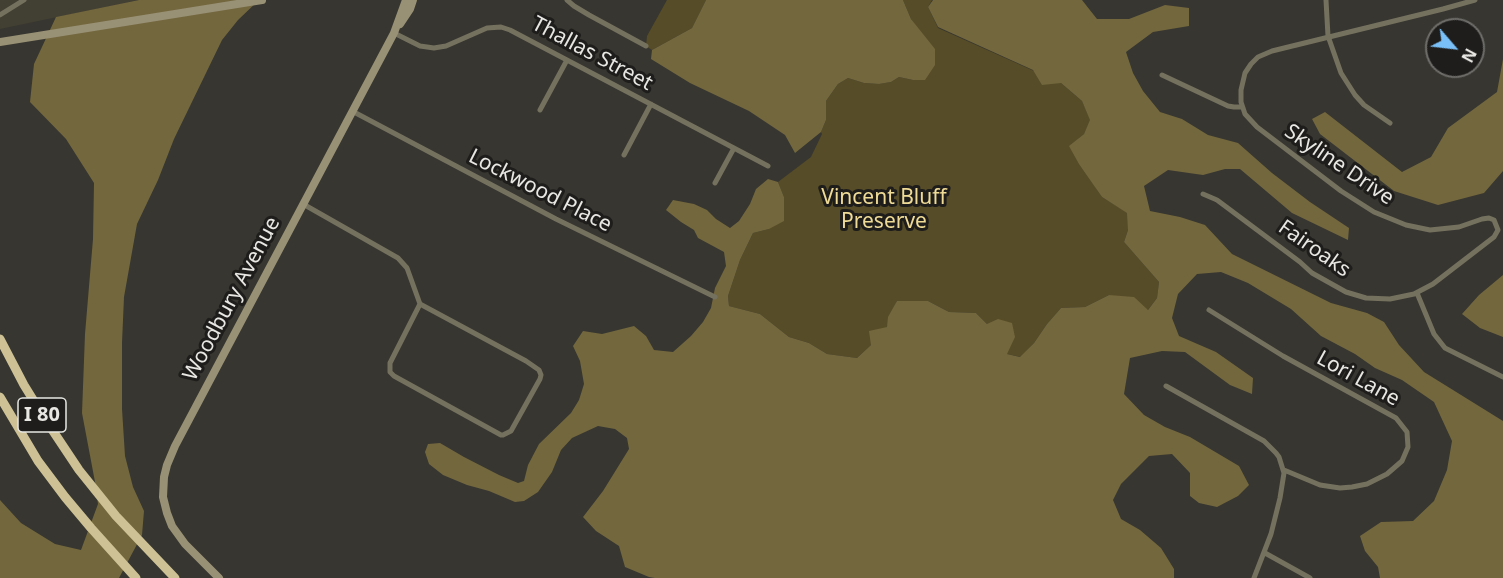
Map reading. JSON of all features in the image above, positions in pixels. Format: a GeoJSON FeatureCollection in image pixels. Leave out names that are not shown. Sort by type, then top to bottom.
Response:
{"type":"FeatureCollection","features":[{"type":"Feature","properties":{"kind":"highway","name":"I 80"},"geometry":{"type":"LineString","coordinates":[[0,339],[40,411],[79,470],[116,516],[176,578]]}},
{"type":"Feature","properties":{"kind":"highway","name":"I 80"},"geometry":{"type":"LineString","coordinates":[[0,397],[38,461],[65,497],[136,578]]}},
{"type":"Feature","properties":{"kind":"main road"},"geometry":{"type":"LineString","coordinates":[[0,42],[262,0]]}},
{"type":"Feature","properties":{"kind":"main road","name":"Woodbury Avenue"},"geometry":{"type":"LineString","coordinates":[[394,33],[406,0]]}},
{"type":"Feature","properties":{"kind":"main road","name":"Woodbury Avenue"},"geometry":{"type":"LineString","coordinates":[[219,578],[185,544],[172,526],[163,497],[165,470],[175,446],[413,0]]}},
{"type":"Feature","properties":{"kind":"street"},"geometry":{"type":"LineString","coordinates":[[0,15],[24,0]]}},
{"type":"Feature","properties":{"kind":"street"},"geometry":{"type":"LineString","coordinates":[[567,0],[589,15],[646,46]]}},
{"type":"Feature","properties":{"kind":"street"},"geometry":{"type":"LineString","coordinates":[[1326,0],[1328,36],[1341,73],[1364,105],[1390,123]]}},
{"type":"Feature","properties":{"kind":"street"},"geometry":{"type":"LineString","coordinates":[[1162,75],[1228,106],[1242,107],[1240,99],[1243,79],[1248,68],[1258,57],[1328,36],[1475,0]]}},
{"type":"Feature","properties":{"kind":"street","name":"Thallas Street"},"geometry":{"type":"LineString","coordinates":[[394,33],[420,46],[434,48],[446,46],[487,28],[501,27],[510,30],[768,166]]}},
{"type":"Feature","properties":{"kind":"street"},"geometry":{"type":"LineString","coordinates":[[540,110],[567,60]]}},
{"type":"Feature","properties":{"kind":"street"},"geometry":{"type":"LineString","coordinates":[[624,155],[651,104]]}},
{"type":"Feature","properties":{"kind":"street","name":"Skyline Drive"},"geometry":{"type":"LineString","coordinates":[[1242,107],[1257,127],[1360,204],[1382,216],[1406,225],[1430,230],[1450,229],[1489,218],[1499,223],[1498,232],[1490,241],[1433,284],[1417,293]]}},
{"type":"Feature","properties":{"kind":"street","name":"Lockwood Place"},"geometry":{"type":"LineString","coordinates":[[352,111],[556,219],[715,297]]}},
{"type":"Feature","properties":{"kind":"street"},"geometry":{"type":"LineString","coordinates":[[715,183],[734,148]]}},
{"type":"Feature","properties":{"kind":"street","name":"Fairoaks"},"geometry":{"type":"LineString","coordinates":[[1203,194],[1217,200],[1312,273],[1346,292],[1380,300],[1417,293]]}},
{"type":"Feature","properties":{"kind":"street"},"geometry":{"type":"LineString","coordinates":[[303,204],[398,258],[407,268],[420,304],[539,370],[540,379],[511,431],[507,434],[501,435],[390,372],[390,363],[420,304]]}},
{"type":"Feature","properties":{"kind":"street"},"geometry":{"type":"LineString","coordinates":[[1417,293],[1434,334],[1445,348],[1503,377]]}},
{"type":"Feature","properties":{"kind":"street","name":"Lori Lane"},"geometry":{"type":"LineString","coordinates":[[1209,310],[1283,356],[1396,418],[1407,432],[1408,447],[1402,461],[1387,474],[1367,484],[1340,488],[1320,486],[1284,470]]}},
{"type":"Feature","properties":{"kind":"street"},"geometry":{"type":"LineString","coordinates":[[1166,386],[1264,441],[1276,453],[1284,470],[1271,534],[1254,578]]}},
{"type":"Feature","properties":{"kind":"street"},"geometry":{"type":"LineString","coordinates":[[1265,553],[1310,578]]}},
{"type":"Feature","properties":{"kind":"shaded area"},"geometry":{"type":"Polygon","coordinates":[[[0,0],[139,0],[0,29],[0,0]]]}},
{"type":"Feature","properties":{"kind":"shaded area"},"geometry":{"type":"Polygon","coordinates":[[[139,0],[259,0],[238,20],[222,40],[174,139],[137,224],[124,297],[122,409],[125,456],[133,487],[144,511],[142,535],[119,578],[0,578],[0,500],[21,523],[55,544],[81,550],[98,504],[82,413],[85,334],[93,239],[94,183],[66,139],[30,102],[34,64],[56,17],[139,0]]]}},
{"type":"Feature","properties":{"kind":"shaded area"},"geometry":{"type":"Polygon","coordinates":[[[706,0],[903,0],[911,19],[935,49],[935,65],[925,80],[899,77],[891,82],[879,84],[864,83],[848,78],[838,84],[826,101],[826,120],[821,132],[795,153],[785,135],[749,111],[690,83],[651,59],[652,50],[692,28],[706,0]]]}},
{"type":"Feature","properties":{"kind":"shaded area"},"geometry":{"type":"Polygon","coordinates":[[[933,0],[1082,0],[1097,19],[1129,19],[1165,5],[1189,8],[1189,26],[1153,32],[1126,52],[1133,73],[1143,91],[1160,112],[1182,119],[1208,135],[1238,143],[1272,173],[1349,228],[1348,240],[1292,213],[1240,169],[1225,169],[1203,175],[1168,170],[1144,186],[1150,211],[1205,225],[1232,254],[1331,303],[1367,313],[1384,322],[1399,345],[1424,372],[1503,421],[1503,578],[1380,578],[1378,567],[1365,551],[1360,536],[1381,522],[1413,521],[1434,501],[1447,470],[1452,441],[1434,402],[1402,380],[1375,368],[1355,354],[1321,336],[1291,309],[1248,283],[1221,272],[1197,274],[1178,294],[1172,318],[1179,336],[1216,352],[1253,378],[1252,394],[1230,385],[1185,352],[1162,351],[1130,358],[1124,394],[1144,415],[1190,437],[1239,466],[1249,485],[1238,496],[1217,507],[1199,503],[1190,496],[1190,473],[1172,454],[1149,456],[1121,484],[1113,500],[1121,519],[1140,530],[1161,548],[1174,569],[1174,578],[655,578],[625,567],[619,546],[596,531],[583,517],[603,491],[629,449],[627,438],[615,429],[598,426],[572,438],[561,450],[552,472],[538,492],[524,501],[515,502],[467,485],[443,475],[429,464],[425,452],[428,444],[440,443],[499,475],[518,483],[524,481],[528,465],[539,444],[571,413],[579,400],[584,384],[580,361],[573,346],[583,331],[602,334],[634,326],[646,336],[654,350],[673,352],[691,336],[711,308],[715,288],[726,266],[724,252],[698,238],[694,230],[666,210],[673,200],[694,204],[707,210],[730,228],[739,221],[756,189],[768,179],[778,182],[784,197],[784,221],[769,229],[753,233],[740,260],[728,296],[729,306],[760,314],[789,337],[809,343],[827,354],[857,358],[871,345],[869,331],[887,327],[888,317],[897,301],[928,301],[949,312],[976,313],[987,324],[998,319],[1012,323],[1015,337],[1007,354],[1020,357],[1061,308],[1085,307],[1109,295],[1134,297],[1148,310],[1157,298],[1159,282],[1124,242],[1128,230],[1127,213],[1102,197],[1069,146],[1084,134],[1090,120],[1082,101],[1061,83],[1042,85],[1033,70],[938,27],[928,7],[933,0]]]}},
{"type":"Feature","properties":{"kind":"shaded area"},"geometry":{"type":"Polygon","coordinates":[[[1503,59],[1503,171],[1484,193],[1438,205],[1394,191],[1320,134],[1312,119],[1325,112],[1402,172],[1431,157],[1448,128],[1497,92],[1503,59]]]}},
{"type":"Feature","properties":{"kind":"shaded area"},"geometry":{"type":"Polygon","coordinates":[[[1503,275],[1503,337],[1480,328],[1462,314],[1479,295],[1503,275]]]}},
{"type":"Feature","properties":{"kind":"green space"},"geometry":{"type":"Polygon","coordinates":[[[667,0],[706,0],[692,28],[652,50],[646,46],[647,36],[667,0]]]}},
{"type":"Feature","properties":{"kind":"green space","name":"Vincent Bluff Preserve"},"geometry":{"type":"Polygon","coordinates":[[[903,0],[932,0],[928,7],[938,28],[1061,83],[1082,101],[1091,120],[1084,134],[1070,146],[1102,197],[1128,213],[1128,230],[1124,242],[1159,282],[1157,298],[1148,310],[1109,295],[1085,307],[1061,308],[1021,357],[1007,354],[987,324],[976,313],[949,312],[928,301],[897,301],[887,327],[857,358],[827,354],[809,343],[789,337],[760,314],[729,306],[728,296],[740,260],[753,233],[769,229],[784,197],[778,182],[811,157],[826,120],[826,101],[838,84],[848,78],[864,83],[879,84],[891,82],[899,77],[913,80],[921,34],[911,19],[903,0]]]}}]}
